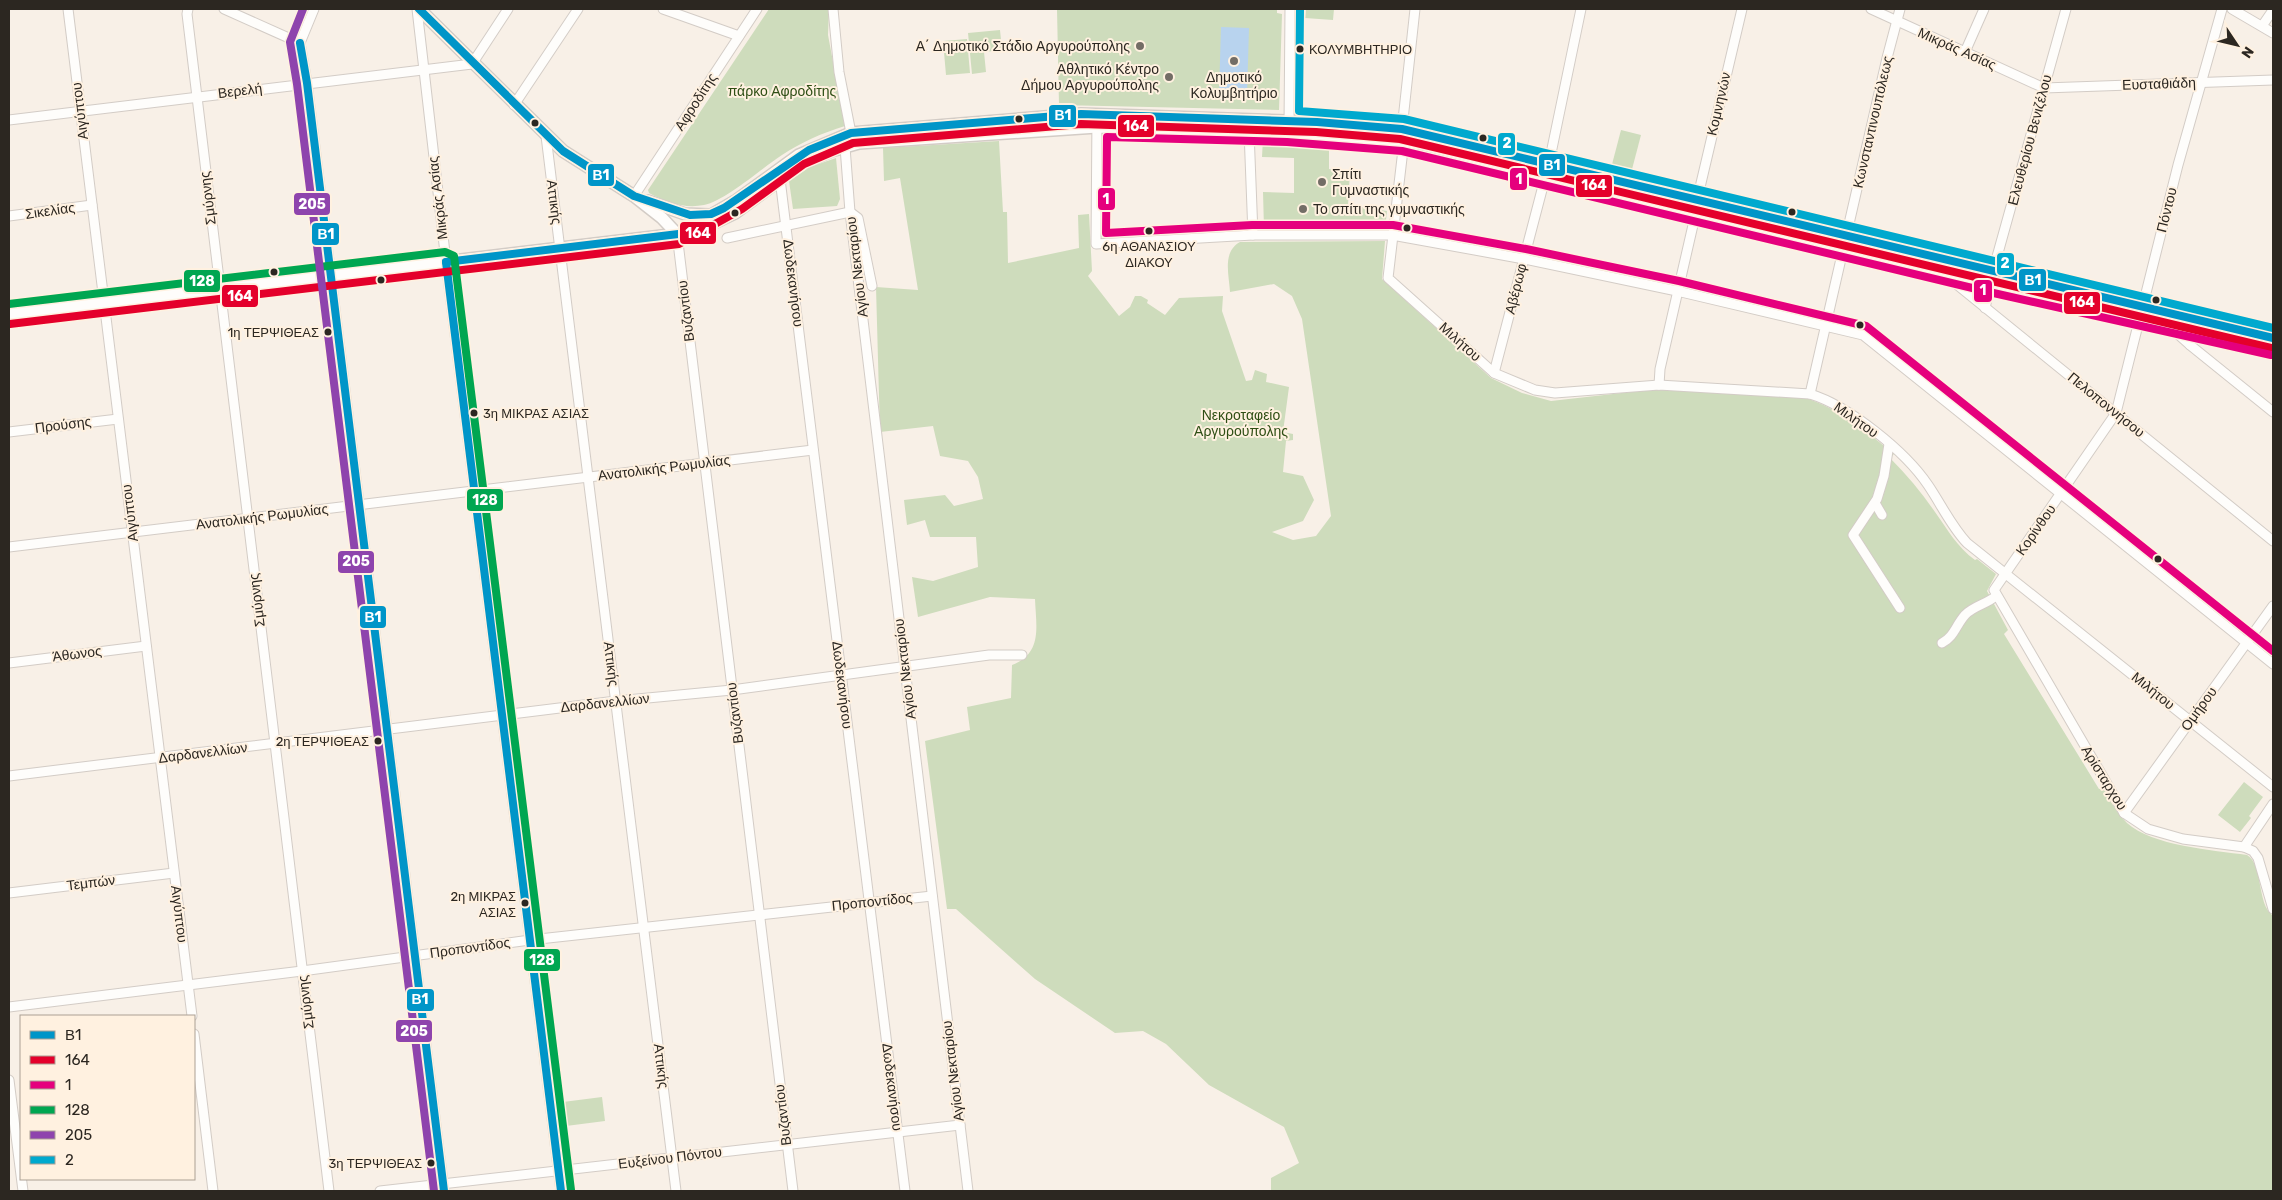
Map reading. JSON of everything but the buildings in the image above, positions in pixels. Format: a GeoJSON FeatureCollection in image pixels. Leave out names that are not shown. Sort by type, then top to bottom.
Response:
{"type":"FeatureCollection","features":[{"type":"Feature","properties":{"kind":"main road"},"geometry":{"type":"LineString","coordinates":[[418,9],[546,136],[578,162],[634,196],[662,218],[677,234]]}},
{"type":"Feature","properties":{"kind":"main road"},"geometry":{"type":"LineString","coordinates":[[677,234],[737,200],[799,155],[851,133],[963,122],[1096,114],[1289,126],[1403,135],[1548,163],[1848,236],[1992,276],[2142,311],[2273,338]]}},
{"type":"Feature","properties":{"kind":"main road"},"geometry":{"type":"LineString","coordinates":[[9,314],[695,232],[735,213],[809,160],[845,147],[881,141],[1097,127],[1249,131],[1289,126]]}},
{"type":"Feature","properties":{"kind":"main road"},"geometry":{"type":"LineString","coordinates":[[1403,135],[1545,175],[1845,248],[1938,270],[1992,276]]}},
{"type":"Feature","properties":{"kind":"main road"},"geometry":{"type":"LineString","coordinates":[[634,196],[685,214],[711,214]]}},
{"type":"Feature","properties":{"kind":"main road"},"geometry":{"type":"LineString","coordinates":[[2142,311],[2162,320],[2273,345]]}},
{"type":"Feature","properties":{"kind":"street","name":"Αιγύπτου"},"geometry":{"type":"LineString","coordinates":[[68,9],[192,1015]]}},
{"type":"Feature","properties":{"kind":"street","name":"Σμύρνης"},"geometry":{"type":"LineString","coordinates":[[188,9],[186,14],[329,1191]]}},
{"type":"Feature","properties":{"kind":"street"},"geometry":{"type":"LineString","coordinates":[[224,9],[300,43]]}},
{"type":"Feature","properties":{"kind":"street"},"geometry":{"type":"LineString","coordinates":[[314,9],[300,43],[307,83],[443,1188]]}},
{"type":"Feature","properties":{"kind":"street","name":"Μικράς Ασίας"},"geometry":{"type":"LineString","coordinates":[[418,9],[446,262],[561,1191]]}},
{"type":"Feature","properties":{"kind":"street"},"geometry":{"type":"LineString","coordinates":[[472,64],[508,9]]}},
{"type":"Feature","properties":{"kind":"street"},"geometry":{"type":"LineString","coordinates":[[514,105],[578,9]]}},
{"type":"Feature","properties":{"kind":"street"},"geometry":{"type":"LineString","coordinates":[[663,9],[740,36]]}},
{"type":"Feature","properties":{"kind":"street","name":"Αφροδίτης"},"geometry":{"type":"LineString","coordinates":[[634,196],[757,9]]}},
{"type":"Feature","properties":{"kind":"street"},"geometry":{"type":"LineString","coordinates":[[833,9],[839,72],[851,133],[845,147]]}},
{"type":"Feature","properties":{"kind":"street"},"geometry":{"type":"LineString","coordinates":[[1289,126],[1290,9]]}},
{"type":"Feature","properties":{"kind":"street"},"geometry":{"type":"LineString","coordinates":[[1392,235],[1415,9]]}},
{"type":"Feature","properties":{"kind":"street"},"geometry":{"type":"LineString","coordinates":[[1548,163],[1581,9]]}},
{"type":"Feature","properties":{"kind":"street","name":"Κομνηνών"},"geometry":{"type":"LineString","coordinates":[[1697,200],[1742,9]]}},
{"type":"Feature","properties":{"kind":"street","name":"Μικράς Ασίας"},"geometry":{"type":"LineString","coordinates":[[1871,9],[2044,88]]}},
{"type":"Feature","properties":{"kind":"street","name":"Κωνσταντινουπόλεως"},"geometry":{"type":"LineString","coordinates":[[1845,248],[1900,9]]}},
{"type":"Feature","properties":{"kind":"street"},"geometry":{"type":"LineString","coordinates":[[1965,52],[1984,9]]}},
{"type":"Feature","properties":{"kind":"street","name":"Ελευθερίου Βενιζέλου"},"geometry":{"type":"LineString","coordinates":[[1985,308],[1992,276],[2066,9]]}},
{"type":"Feature","properties":{"kind":"street","name":"Πόντου"},"geometry":{"type":"LineString","coordinates":[[2116,413],[2201,83],[2222,9]]}},
{"type":"Feature","properties":{"kind":"street"},"geometry":{"type":"LineString","coordinates":[[2232,9],[2273,33]]}},
{"type":"Feature","properties":{"kind":"street"},"geometry":{"type":"LineString","coordinates":[[2262,26],[2273,10]]}},
{"type":"Feature","properties":{"kind":"street","name":"Βερελή"},"geometry":{"type":"LineString","coordinates":[[9,120],[472,64]]}},
{"type":"Feature","properties":{"kind":"street","name":"Ευσταθιάδη"},"geometry":{"type":"LineString","coordinates":[[2044,88],[2273,80]]}},
{"type":"Feature","properties":{"kind":"street"},"geometry":{"type":"LineString","coordinates":[[1096,114],[1096,244],[1253,235],[1392,235],[1524,259],[1677,291],[1869,338],[2273,664]]}},
{"type":"Feature","properties":{"kind":"street"},"geometry":{"type":"LineString","coordinates":[[1249,131],[1253,235]]}},
{"type":"Feature","properties":{"kind":"street","name":"Αττικής"},"geometry":{"type":"LineString","coordinates":[[546,136],[676,1191]]}},
{"type":"Feature","properties":{"kind":"street","name":"Αγίου Νεκταρίου"},"geometry":{"type":"LineString","coordinates":[[845,147],[850,212],[968,1191]]}},
{"type":"Feature","properties":{"kind":"street","name":"Αβέρωφ"},"geometry":{"type":"LineString","coordinates":[[1494,373],[1548,163]]}},
{"type":"Feature","properties":{"kind":"street","name":"Δωδεκανήσου"},"geometry":{"type":"LineString","coordinates":[[780,179],[905,1191]]}},
{"type":"Feature","properties":{"kind":"street","name":"Σικελίας"},"geometry":{"type":"LineString","coordinates":[[9,216],[92,205]]}},
{"type":"Feature","properties":{"kind":"street"},"geometry":{"type":"LineString","coordinates":[[727,238],[850,212],[858,218],[872,286]]}},
{"type":"Feature","properties":{"kind":"street"},"geometry":{"type":"LineString","coordinates":[[1658,385],[1677,291],[1696,212]]}},
{"type":"Feature","properties":{"kind":"street","name":"Βυζαντίου"},"geometry":{"type":"LineString","coordinates":[[677,234],[792,1191]]}},
{"type":"Feature","properties":{"kind":"street","name":"Μιλήτου"},"geometry":{"type":"LineString","coordinates":[[1392,235],[1388,278],[1494,373],[1526,388],[1546,392],[1658,385],[1810,394],[1837,406],[1888,444],[1923,478],[1959,535],[2273,787]]}},
{"type":"Feature","properties":{"kind":"street"},"geometry":{"type":"LineString","coordinates":[[1810,394],[1845,248]]}},
{"type":"Feature","properties":{"kind":"street","name":"Πελοποννήσου"},"geometry":{"type":"LineString","coordinates":[[1938,270],[2273,540]]}},
{"type":"Feature","properties":{"kind":"street"},"geometry":{"type":"LineString","coordinates":[[2162,320],[2273,412]]}},
{"type":"Feature","properties":{"kind":"street"},"geometry":{"type":"LineString","coordinates":[[2190,345],[2192,327]]}},
{"type":"Feature","properties":{"kind":"street","name":"Κορίνθου"},"geometry":{"type":"LineString","coordinates":[[2006,574],[2116,413]]}},
{"type":"Feature","properties":{"kind":"street","name":"Προύσης"},"geometry":{"type":"LineString","coordinates":[[9,432],[118,419]]}},
{"type":"Feature","properties":{"kind":"street"},"geometry":{"type":"LineString","coordinates":[[1888,444],[1881,489],[1875,503],[1853,535],[1900,608]]}},
{"type":"Feature","properties":{"kind":"street","name":"Ανατολικής Ρωμυλίας"},"geometry":{"type":"LineString","coordinates":[[9,547],[813,450]]}},
{"type":"Feature","properties":{"kind":"street"},"geometry":{"type":"LineString","coordinates":[[1875,503],[1882,515]]}},
{"type":"Feature","properties":{"kind":"street"},"geometry":{"type":"LineString","coordinates":[[1942,643],[1951,637],[1966,613],[1989,602],[1996,596],[1994,590],[2006,574]]}},
{"type":"Feature","properties":{"kind":"street","name":"Αρίσταρχου"},"geometry":{"type":"LineString","coordinates":[[1996,596],[2124,813],[2148,829],[2178,838],[2244,847]]}},
{"type":"Feature","properties":{"kind":"street","name":"Ομήρου"},"geometry":{"type":"LineString","coordinates":[[2124,813],[2273,606]]}},
{"type":"Feature","properties":{"kind":"street","name":"Άθωνος"},"geometry":{"type":"LineString","coordinates":[[9,663],[146,646]]}},
{"type":"Feature","properties":{"kind":"street","name":"Δαρδανελλίων"},"geometry":{"type":"LineString","coordinates":[[9,776],[274,745],[616,701],[732,690],[989,655],[1022,655]]}},
{"type":"Feature","properties":{"kind":"street"},"geometry":{"type":"LineString","coordinates":[[2273,804],[2244,847],[2253,851],[2258,858],[2273,909]]}},
{"type":"Feature","properties":{"kind":"street","name":"Τεμπών"},"geometry":{"type":"LineString","coordinates":[[9,893],[174,873]]}},
{"type":"Feature","properties":{"kind":"street","name":"Προποντίδος"},"geometry":{"type":"LineString","coordinates":[[9,1008],[302,972],[530,940],[932,896]]}},
{"type":"Feature","properties":{"kind":"street"},"geometry":{"type":"LineString","coordinates":[[195,1050],[198,1097],[213,1191]]}},
{"type":"Feature","properties":{"kind":"street"},"geometry":{"type":"LineString","coordinates":[[9,1080],[20,1165]]}},
{"type":"Feature","properties":{"kind":"street","name":"Ευξείνου Πόντου"},"geometry":{"type":"LineString","coordinates":[[380,1191],[443,1188],[559,1171],[672,1159],[787,1143],[960,1125]]}},
{"type":"Feature","properties":{"kind":"green space","name":"πάρκο Αφροδίτης"},"geometry":{"type":"Polygon","coordinates":[[[769,9],[829,9],[828,35],[845,126],[812,138],[790,150],[733,191],[713,202],[689,206],[669,202],[649,193],[648,190],[769,9]]]}},
{"type":"Feature","properties":{"kind":"green space","name":"Αθλητικό Κέντρο Δήμου Αργυρούπολης"},"geometry":{"type":"Polygon","coordinates":[[[1057,9],[1277,9],[1277,13],[1282,14],[1279,110],[1059,105],[1057,9]]]}},
{"type":"Feature","properties":{"kind":"green space"},"geometry":{"type":"Polygon","coordinates":[[[1306,9],[1334,9],[1333,20],[1305,18],[1306,9]]]}},
{"type":"Feature","properties":{"kind":"green space"},"geometry":{"type":"Polygon","coordinates":[[[1000,30],[1002,50],[984,52],[986,72],[972,74],[968,33],[1000,30]]]}},
{"type":"Feature","properties":{"kind":"green space"},"geometry":{"type":"Polygon","coordinates":[[[967,39],[970,73],[946,75],[943,41],[967,39]]]}},
{"type":"Feature","properties":{"kind":"green space"},"geometry":{"type":"Polygon","coordinates":[[[1621,130],[1641,135],[1630,177],[1610,172],[1621,130]]]}},
{"type":"Feature","properties":{"kind":"green space","name":"Σπίτι Γυμναστικής"},"geometry":{"type":"Polygon","coordinates":[[[1263,138],[1329,140],[1329,169],[1350,171],[1348,205],[1387,211],[1385,229],[1264,229],[1263,192],[1294,193],[1294,158],[1262,157],[1263,138]]]}},
{"type":"Feature","properties":{"kind":"green space","name":"Νεκροταφείο Αργυρούπολης"},"geometry":{"type":"Polygon","coordinates":[[[999,141],[1003,212],[1007,212],[1008,263],[1079,248],[1078,215],[1089,214],[1092,271],[1088,276],[1119,316],[1130,307],[1135,296],[1141,296],[1148,300],[1147,303],[1165,315],[1179,298],[1223,296],[1222,311],[1246,381],[1252,380],[1255,370],[1267,374],[1266,382],[1289,387],[1283,432],[1293,434],[1293,440],[1286,441],[1283,472],[1303,476],[1314,500],[1303,521],[1272,532],[1293,540],[1316,536],[1331,516],[1302,319],[1292,296],[1274,284],[1230,292],[1229,257],[1234,246],[1240,242],[1385,241],[1382,279],[1491,378],[1522,393],[1551,401],[1657,389],[1806,398],[1841,415],[1894,454],[1890,458],[1920,491],[1958,544],[1975,560],[1977,559],[1996,574],[1987,591],[2008,630],[2004,634],[2099,789],[2103,788],[2123,819],[2138,831],[2167,842],[2247,855],[2256,867],[2264,902],[2273,916],[2273,1191],[1271,1191],[1271,1178],[1299,1163],[1284,1127],[1209,1085],[1166,1044],[1143,1031],[1115,1033],[1035,979],[956,909],[947,909],[925,741],[970,730],[967,707],[1011,698],[1012,665],[1022,660],[1029,653],[1035,638],[1035,599],[990,597],[918,617],[912,577],[933,581],[978,567],[976,537],[930,537],[925,520],[907,525],[904,500],[945,495],[954,506],[983,499],[978,477],[968,461],[940,456],[933,426],[880,432],[876,287],[918,290],[900,178],[884,181],[883,148],[999,141]]]}},
{"type":"Feature","properties":{"kind":"green space"},"geometry":{"type":"Polygon","coordinates":[[[836,158],[840,199],[837,206],[793,209],[789,181],[810,167],[836,158]]]}},
{"type":"Feature","properties":{"kind":"green space"},"geometry":{"type":"Polygon","coordinates":[[[2244,782],[2263,797],[2249,816],[2251,818],[2240,832],[2218,815],[2244,782]]]}},
{"type":"Feature","properties":{"kind":"green space"},"geometry":{"type":"Polygon","coordinates":[[[602,1097],[605,1121],[566,1126],[563,1102],[602,1097]]]}},
{"type":"Feature","properties":{"kind":"water","name":"Δημοτικό Κολυμβητήριο"},"geometry":{"type":"Polygon","coordinates":[[[1221,27],[1249,28],[1247,95],[1219,94],[1221,27]]]}},
{"type":"Feature","properties":{"kind":"transit line","name":"205"},"geometry":{"type":"LineString","coordinates":[[303,9],[290,42],[297,84],[434,1191]]}},
{"type":"Feature","properties":{"kind":"transit line","name":"Β1"},"geometry":{"type":"LineString","coordinates":[[419,9],[563,151],[634,196],[690,215],[711,214],[724,208],[809,150],[851,133],[1081,114],[1317,122],[1402,129],[2273,338]]}},
{"type":"Feature","properties":{"kind":"transit line","name":"2"},"geometry":{"type":"LineString","coordinates":[[1300,9],[1299,111],[1404,119],[2273,328]]}},
{"type":"Feature","properties":{"kind":"transit line","name":"Β1"},"geometry":{"type":"LineString","coordinates":[[300,43],[307,83],[444,1191]]}},
{"type":"Feature","properties":{"kind":"transit line","name":"164"},"geometry":{"type":"LineString","coordinates":[[10,324],[679,244],[742,209],[804,164],[853,143],[1081,124],[1316,132],[1400,139],[2271,348]]}},
{"type":"Feature","properties":{"kind":"transit line","name":"1"},"geometry":{"type":"LineString","coordinates":[[2271,355],[1989,292],[1402,151],[1287,142],[1107,137],[1106,233],[1252,225],[1393,225],[1526,249],[1679,281],[1866,326],[2273,651]]}},
{"type":"Feature","properties":{"kind":"transit line","name":"Β1"},"geometry":{"type":"LineString","coordinates":[[446,262],[695,232],[714,224]]}},
{"type":"Feature","properties":{"kind":"transit line","name":"128"},"geometry":{"type":"LineString","coordinates":[[9,304],[445,252],[454,256],[571,1190]]}},
{"type":"Feature","properties":{"kind":"transit line","name":"Β1"},"geometry":{"type":"LineString","coordinates":[[446,262],[561,1191]]}},
{"type":"Feature","properties":{"kind":"place","name":"Α΄ Δημοτικό Στάδιο Αργυρούπολης"},"geometry":{"type":"Point","coordinates":[1140,46]}},
{"type":"Feature","properties":{"kind":"place","name":"ΚΟΛΥΜΒΗΤΗΡΙΟ"},"geometry":{"type":"Point","coordinates":[1300,49]}},
{"type":"Feature","properties":{"kind":"place","name":"Δημοτικό Κολυμβητήριο"},"geometry":{"type":"Point","coordinates":[1234,61]}},
{"type":"Feature","properties":{"kind":"place","name":"Αθλητικό Κέντρο Δήμου Αργυρούπολης"},"geometry":{"type":"Point","coordinates":[1169,77]}},
{"type":"Feature","properties":{"kind":"place","name":"Σπίτι Γυμναστικής"},"geometry":{"type":"Point","coordinates":[1322,182]}},
{"type":"Feature","properties":{"kind":"place","name":"Το σπίτι της γυμναστικής"},"geometry":{"type":"Point","coordinates":[1303,209]}},
{"type":"Feature","properties":{"kind":"place","name":"6η ΑΘΑΝΑΣΙΟΥ ΔΙΑΚΟΥ"},"geometry":{"type":"Point","coordinates":[1149,231]}},
{"type":"Feature","properties":{"kind":"place","name":"1η ΤΕΡΨΙΘΕΑΣ"},"geometry":{"type":"Point","coordinates":[328,332]}},
{"type":"Feature","properties":{"kind":"place","name":"3η ΜΙΚΡΑΣ ΑΣΙΑΣ"},"geometry":{"type":"Point","coordinates":[474,413]}},
{"type":"Feature","properties":{"kind":"place","name":"2η ΤΕΡΨΙΘΕΑΣ"},"geometry":{"type":"Point","coordinates":[378,741]}},
{"type":"Feature","properties":{"kind":"place","name":"2η ΜΙΚΡΑΣ ΑΣΙΑΣ"},"geometry":{"type":"Point","coordinates":[525,903]}},
{"type":"Feature","properties":{"kind":"place","name":"3η ΤΕΡΨΙΘΕΑΣ"},"geometry":{"type":"Point","coordinates":[431,1163]}}]}
